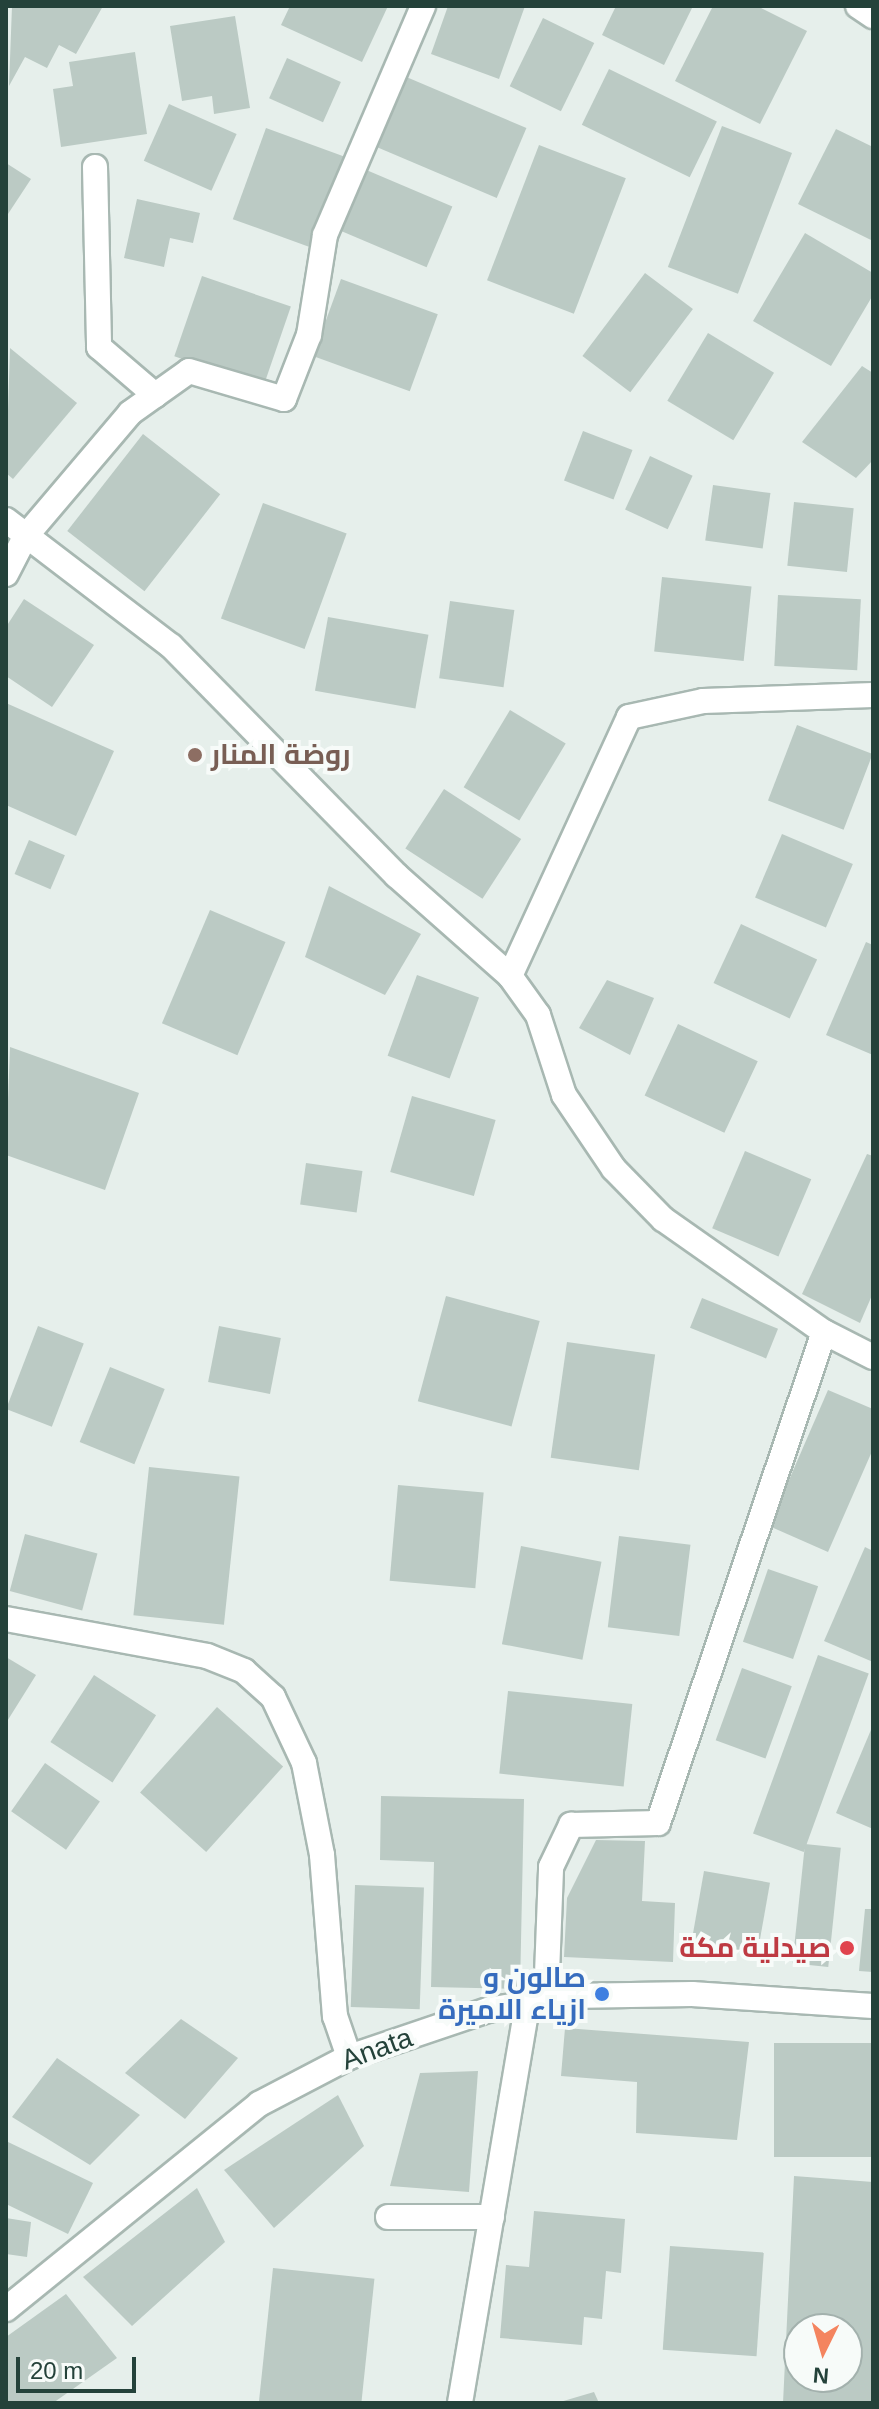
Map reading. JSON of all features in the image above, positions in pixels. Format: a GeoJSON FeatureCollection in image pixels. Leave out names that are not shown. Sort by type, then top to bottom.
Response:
{"type":"FeatureCollection","features":[{"type":"Feature","properties":{"kind":"street"},"geometry":{"type":"LineString","coordinates":[[6,574],[25,537],[130,413],[189,371],[284,399],[309,335],[325,235],[423,6]]}},
{"type":"Feature","properties":{"kind":"street"},"geometry":{"type":"LineString","coordinates":[[858,6],[873,16]]}},
{"type":"Feature","properties":{"kind":"street"},"geometry":{"type":"LineString","coordinates":[[95,167],[99,347],[155,395]]}},
{"type":"Feature","properties":{"kind":"street"},"geometry":{"type":"LineString","coordinates":[[6,520],[181,656],[396,875],[510,976],[538,1015],[564,1095],[614,1169],[663,1219],[824,1332],[873,1357]]}},
{"type":"Feature","properties":{"kind":"street"},"geometry":{"type":"LineString","coordinates":[[510,976],[629,717],[703,701],[873,695]]}},
{"type":"Feature","properties":{"kind":"street"},"geometry":{"type":"LineString","coordinates":[[460,2403],[492,2217],[537,2002],[551,1867],[571,1825],[658,1823],[824,1332]]}},
{"type":"Feature","properties":{"kind":"street"},"geometry":{"type":"LineString","coordinates":[[6,1619],[207,1656],[244,1671],[273,1697],[304,1763],[322,1855],[335,2016],[349,2057]]}},
{"type":"Feature","properties":{"kind":"street","name":"Anata"},"geometry":{"type":"LineString","coordinates":[[6,2309],[259,2104],[349,2057],[537,2002],[692,1994],[873,2006]]}},
{"type":"Feature","properties":{"kind":"street"},"geometry":{"type":"LineString","coordinates":[[388,2217],[492,2217]]}},
{"type":"Feature","properties":{"kind":"building"},"geometry":{"type":"Polygon","coordinates":[[[12,6],[103,6],[76,54],[59,45],[47,68],[25,57],[9,86],[12,6]]]}},
{"type":"Feature","properties":{"kind":"building"},"geometry":{"type":"Polygon","coordinates":[[[290,6],[388,6],[362,62],[281,25],[290,6]]]}},
{"type":"Feature","properties":{"kind":"building"},"geometry":{"type":"Polygon","coordinates":[[[448,6],[525,6],[499,79],[431,54],[448,6]]]}},
{"type":"Feature","properties":{"kind":"building"},"geometry":{"type":"Polygon","coordinates":[[[616,6],[693,6],[664,65],[602,35],[616,6]]]}},
{"type":"Feature","properties":{"kind":"building"},"geometry":{"type":"Polygon","coordinates":[[[713,6],[757,6],[807,31],[760,124],[675,81],[713,6]]]}},
{"type":"Feature","properties":{"kind":"building"},"geometry":{"type":"Polygon","coordinates":[[[235,16],[250,108],[214,114],[212,96],[182,101],[170,26],[235,16]]]}},
{"type":"Feature","properties":{"kind":"building"},"geometry":{"type":"Polygon","coordinates":[[[543,18],[594,43],[561,111],[510,86],[543,18]]]}},
{"type":"Feature","properties":{"kind":"building"},"geometry":{"type":"Polygon","coordinates":[[[135,52],[147,134],[61,147],[53,89],[73,86],[69,62],[135,52]]]}},
{"type":"Feature","properties":{"kind":"building"},"geometry":{"type":"Polygon","coordinates":[[[287,58],[341,82],[323,122],[269,98],[287,58]]]}},
{"type":"Feature","properties":{"kind":"building"},"geometry":{"type":"Polygon","coordinates":[[[609,69],[717,122],[690,177],[582,125],[609,69]]]}},
{"type":"Feature","properties":{"kind":"building"},"geometry":{"type":"Polygon","coordinates":[[[404,76],[526,128],[497,198],[374,146],[404,76]]]}},
{"type":"Feature","properties":{"kind":"building"},"geometry":{"type":"Polygon","coordinates":[[[169,104],[237,134],[211,191],[144,161],[169,104]]]}},
{"type":"Feature","properties":{"kind":"building"},"geometry":{"type":"Polygon","coordinates":[[[722,126],[792,153],[738,294],[668,267],[722,126]]]}},
{"type":"Feature","properties":{"kind":"building"},"geometry":{"type":"Polygon","coordinates":[[[266,128],[347,157],[314,249],[233,219],[266,128]]]}},
{"type":"Feature","properties":{"kind":"building"},"geometry":{"type":"Polygon","coordinates":[[[836,129],[873,147],[873,241],[798,204],[836,129]]]}},
{"type":"Feature","properties":{"kind":"building"},"geometry":{"type":"Polygon","coordinates":[[[539,145],[626,178],[574,314],[487,280],[539,145]]]}},
{"type":"Feature","properties":{"kind":"building"},"geometry":{"type":"Polygon","coordinates":[[[6,163],[31,179],[6,217],[6,163]]]}},
{"type":"Feature","properties":{"kind":"building"},"geometry":{"type":"Polygon","coordinates":[[[364,169],[452,207],[427,267],[338,230],[364,169]]]}},
{"type":"Feature","properties":{"kind":"building"},"geometry":{"type":"Polygon","coordinates":[[[137,199],[200,213],[193,243],[170,238],[164,267],[124,258],[137,199]]]}},
{"type":"Feature","properties":{"kind":"building"},"geometry":{"type":"Polygon","coordinates":[[[805,233],[873,273],[873,295],[831,366],[753,321],[805,233]]]}},
{"type":"Feature","properties":{"kind":"building"},"geometry":{"type":"Polygon","coordinates":[[[645,273],[693,309],[630,392],[582,356],[645,273]]]}},
{"type":"Feature","properties":{"kind":"building"},"geometry":{"type":"Polygon","coordinates":[[[202,276],[291,307],[263,387],[174,356],[202,276]]]}},
{"type":"Feature","properties":{"kind":"building"},"geometry":{"type":"Polygon","coordinates":[[[341,279],[438,314],[410,391],[313,356],[341,279]]]}},
{"type":"Feature","properties":{"kind":"building"},"geometry":{"type":"Polygon","coordinates":[[[708,333],[774,373],[733,440],[667,401],[708,333]]]}},
{"type":"Feature","properties":{"kind":"building"},"geometry":{"type":"Polygon","coordinates":[[[10,348],[77,403],[13,479],[6,473],[10,348]]]}},
{"type":"Feature","properties":{"kind":"building"},"geometry":{"type":"Polygon","coordinates":[[[862,366],[873,373],[873,460],[856,478],[802,442],[862,366]]]}},
{"type":"Feature","properties":{"kind":"building"},"geometry":{"type":"Polygon","coordinates":[[[583,431],[632,450],[613,499],[564,480],[583,431]]]}},
{"type":"Feature","properties":{"kind":"building"},"geometry":{"type":"Polygon","coordinates":[[[143,434],[220,494],[144,591],[67,531],[143,434]]]}},
{"type":"Feature","properties":{"kind":"building"},"geometry":{"type":"Polygon","coordinates":[[[650,456],[693,476],[668,529],[625,509],[650,456]]]}},
{"type":"Feature","properties":{"kind":"building"},"geometry":{"type":"Polygon","coordinates":[[[713,485],[770,493],[763,549],[705,540],[713,485]]]}},
{"type":"Feature","properties":{"kind":"building"},"geometry":{"type":"Polygon","coordinates":[[[794,502],[854,508],[847,572],[787,566],[794,502]]]}},
{"type":"Feature","properties":{"kind":"building"},"geometry":{"type":"Polygon","coordinates":[[[263,503],[347,533],[305,649],[221,619],[263,503]]]}},
{"type":"Feature","properties":{"kind":"building"},"geometry":{"type":"Polygon","coordinates":[[[662,577],[752,586],[744,661],[654,652],[662,577]]]}},
{"type":"Feature","properties":{"kind":"building"},"geometry":{"type":"Polygon","coordinates":[[[778,595],[861,599],[857,670],[774,666],[778,595]]]}},
{"type":"Feature","properties":{"kind":"building"},"geometry":{"type":"Polygon","coordinates":[[[24,599],[94,645],[52,707],[6,676],[6,627],[24,599]]]}},
{"type":"Feature","properties":{"kind":"building"},"geometry":{"type":"Polygon","coordinates":[[[450,601],[514,610],[504,687],[439,678],[450,601]]]}},
{"type":"Feature","properties":{"kind":"building"},"geometry":{"type":"Polygon","coordinates":[[[328,617],[428,635],[415,709],[315,691],[328,617]]]}},
{"type":"Feature","properties":{"kind":"building"},"geometry":{"type":"Polygon","coordinates":[[[6,703],[114,751],[76,836],[6,805],[6,703]]]}},
{"type":"Feature","properties":{"kind":"building"},"geometry":{"type":"Polygon","coordinates":[[[510,710],[566,743],[519,821],[464,787],[510,710]]]}},
{"type":"Feature","properties":{"kind":"building"},"geometry":{"type":"Polygon","coordinates":[[[797,725],[873,754],[844,830],[768,801],[797,725]]]}},
{"type":"Feature","properties":{"kind":"building"},"geometry":{"type":"Polygon","coordinates":[[[444,789],[521,839],[482,899],[405,849],[444,789]]]}},
{"type":"Feature","properties":{"kind":"building"},"geometry":{"type":"Polygon","coordinates":[[[782,834],[853,864],[826,928],[755,898],[782,834]]]}},
{"type":"Feature","properties":{"kind":"building"},"geometry":{"type":"Polygon","coordinates":[[[29,840],[65,855],[50,889],[15,874],[29,840]]]}},
{"type":"Feature","properties":{"kind":"building"},"geometry":{"type":"Polygon","coordinates":[[[329,886],[421,934],[385,995],[305,957],[329,886]]]}},
{"type":"Feature","properties":{"kind":"building"},"geometry":{"type":"Polygon","coordinates":[[[210,910],[285,942],[237,1055],[162,1023],[210,910]]]}},
{"type":"Feature","properties":{"kind":"building"},"geometry":{"type":"Polygon","coordinates":[[[741,924],[817,959],[790,1018],[714,983],[741,924]]]}},
{"type":"Feature","properties":{"kind":"building"},"geometry":{"type":"Polygon","coordinates":[[[866,942],[873,945],[873,1055],[826,1035],[866,942]]]}},
{"type":"Feature","properties":{"kind":"building"},"geometry":{"type":"Polygon","coordinates":[[[417,975],[479,998],[450,1078],[388,1056],[417,975]]]}},
{"type":"Feature","properties":{"kind":"building"},"geometry":{"type":"Polygon","coordinates":[[[607,980],[654,998],[630,1055],[579,1028],[607,980]]]}},
{"type":"Feature","properties":{"kind":"building"},"geometry":{"type":"Polygon","coordinates":[[[678,1024],[758,1061],[724,1133],[645,1096],[678,1024]]]}},
{"type":"Feature","properties":{"kind":"building"},"geometry":{"type":"Polygon","coordinates":[[[10,1047],[139,1093],[105,1190],[6,1155],[10,1047]]]}},
{"type":"Feature","properties":{"kind":"building"},"geometry":{"type":"Polygon","coordinates":[[[412,1096],[496,1120],[474,1196],[390,1172],[412,1096]]]}},
{"type":"Feature","properties":{"kind":"building"},"geometry":{"type":"Polygon","coordinates":[[[745,1151],[811,1179],[778,1256],[712,1228],[745,1151]]]}},
{"type":"Feature","properties":{"kind":"building"},"geometry":{"type":"Polygon","coordinates":[[[867,1154],[873,1156],[873,1293],[860,1323],[802,1294],[867,1154]]]}},
{"type":"Feature","properties":{"kind":"building"},"geometry":{"type":"Polygon","coordinates":[[[306,1163],[362,1171],[357,1213],[300,1205],[306,1163]]]}},
{"type":"Feature","properties":{"kind":"building"},"geometry":{"type":"Polygon","coordinates":[[[446,1296],[540,1321],[511,1426],[418,1401],[446,1296]]]}},
{"type":"Feature","properties":{"kind":"building"},"geometry":{"type":"Polygon","coordinates":[[[702,1298],[778,1329],[766,1358],[690,1328],[702,1298]]]}},
{"type":"Feature","properties":{"kind":"building"},"geometry":{"type":"Polygon","coordinates":[[[38,1326],[84,1344],[52,1427],[6,1409],[38,1326]]]}},
{"type":"Feature","properties":{"kind":"building"},"geometry":{"type":"Polygon","coordinates":[[[219,1326],[281,1338],[270,1394],[208,1382],[219,1326]]]}},
{"type":"Feature","properties":{"kind":"building"},"geometry":{"type":"Polygon","coordinates":[[[567,1342],[655,1354],[639,1470],[551,1458],[567,1342]]]}},
{"type":"Feature","properties":{"kind":"building"},"geometry":{"type":"Polygon","coordinates":[[[110,1367],[165,1389],[134,1464],[80,1442],[110,1367]]]}},
{"type":"Feature","properties":{"kind":"building"},"geometry":{"type":"Polygon","coordinates":[[[828,1390],[873,1409],[873,1449],[828,1552],[769,1526],[828,1390]]]}},
{"type":"Feature","properties":{"kind":"building"},"geometry":{"type":"Polygon","coordinates":[[[149,1467],[240,1477],[224,1625],[133,1615],[149,1467]]]}},
{"type":"Feature","properties":{"kind":"building"},"geometry":{"type":"Polygon","coordinates":[[[398,1485],[484,1492],[475,1588],[390,1581],[398,1485]]]}},
{"type":"Feature","properties":{"kind":"building"},"geometry":{"type":"Polygon","coordinates":[[[25,1534],[97,1553],[82,1610],[10,1591],[25,1534]]]}},
{"type":"Feature","properties":{"kind":"building"},"geometry":{"type":"Polygon","coordinates":[[[619,1536],[690,1545],[679,1636],[608,1627],[619,1536]]]}},
{"type":"Feature","properties":{"kind":"building"},"geometry":{"type":"Polygon","coordinates":[[[521,1546],[601,1562],[582,1660],[502,1644],[521,1546]]]}},
{"type":"Feature","properties":{"kind":"building"},"geometry":{"type":"Polygon","coordinates":[[[865,1547],[873,1551],[873,1662],[824,1641],[865,1547]]]}},
{"type":"Feature","properties":{"kind":"building"},"geometry":{"type":"Polygon","coordinates":[[[768,1569],[818,1586],[793,1659],[743,1642],[768,1569]]]}},
{"type":"Feature","properties":{"kind":"building"},"geometry":{"type":"Polygon","coordinates":[[[818,1655],[869,1673],[804,1852],[753,1834],[818,1655]]]}},
{"type":"Feature","properties":{"kind":"building"},"geometry":{"type":"Polygon","coordinates":[[[6,1657],[36,1675],[6,1723],[6,1657]]]}},
{"type":"Feature","properties":{"kind":"building"},"geometry":{"type":"Polygon","coordinates":[[[742,1668],[792,1686],[765,1758],[716,1740],[742,1668]]]}},
{"type":"Feature","properties":{"kind":"building"},"geometry":{"type":"Polygon","coordinates":[[[94,1675],[156,1715],[112,1782],[50,1742],[94,1675]]]}},
{"type":"Feature","properties":{"kind":"building"},"geometry":{"type":"Polygon","coordinates":[[[508,1691],[632,1704],[624,1787],[499,1774],[508,1691]]]}},
{"type":"Feature","properties":{"kind":"building"},"geometry":{"type":"Polygon","coordinates":[[[217,1707],[283,1767],[206,1852],[140,1792],[217,1707]]]}},
{"type":"Feature","properties":{"kind":"building"},"geometry":{"type":"Polygon","coordinates":[[[873,1725],[873,1829],[836,1813],[873,1725]]]}},
{"type":"Feature","properties":{"kind":"building"},"geometry":{"type":"Polygon","coordinates":[[[45,1763],[100,1801],[66,1850],[11,1811],[45,1763]]]}},
{"type":"Feature","properties":{"kind":"building"},"geometry":{"type":"Polygon","coordinates":[[[381,1796],[524,1799],[520,1989],[431,1987],[434,1862],[380,1860],[381,1796]]]}},
{"type":"Feature","properties":{"kind":"building"},"geometry":{"type":"Polygon","coordinates":[[[596,1840],[645,1841],[642,1901],[675,1903],[673,1962],[564,1957],[567,1898],[596,1840]]]}},
{"type":"Feature","properties":{"kind":"building"},"geometry":{"type":"Polygon","coordinates":[[[805,1844],[841,1848],[828,1967],[792,1963],[805,1844]]]}},
{"type":"Feature","properties":{"kind":"building"},"geometry":{"type":"Polygon","coordinates":[[[704,1871],[770,1883],[757,1955],[691,1943],[704,1871]]]}},
{"type":"Feature","properties":{"kind":"building"},"geometry":{"type":"Polygon","coordinates":[[[355,1885],[424,1887],[420,2009],[351,2007],[355,1885]]]}},
{"type":"Feature","properties":{"kind":"building"},"geometry":{"type":"Polygon","coordinates":[[[865,1909],[873,1909],[873,1972],[859,1971],[865,1909]]]}},
{"type":"Feature","properties":{"kind":"building"},"geometry":{"type":"Polygon","coordinates":[[[181,2019],[238,2058],[185,2119],[125,2073],[181,2019]]]}},
{"type":"Feature","properties":{"kind":"building"},"geometry":{"type":"Polygon","coordinates":[[[565,2028],[749,2042],[737,2140],[636,2133],[637,2082],[561,2076],[565,2028]]]}},
{"type":"Feature","properties":{"kind":"building"},"geometry":{"type":"Polygon","coordinates":[[[774,2043],[873,2043],[873,2157],[774,2157],[774,2043]]]}},
{"type":"Feature","properties":{"kind":"building"},"geometry":{"type":"Polygon","coordinates":[[[57,2058],[140,2115],[90,2165],[12,2117],[57,2058]]]}},
{"type":"Feature","properties":{"kind":"building"},"geometry":{"type":"Polygon","coordinates":[[[478,2071],[469,2192],[390,2186],[420,2073],[478,2071]]]}},
{"type":"Feature","properties":{"kind":"building"},"geometry":{"type":"Polygon","coordinates":[[[338,2095],[364,2146],[274,2228],[224,2170],[338,2095]]]}},
{"type":"Feature","properties":{"kind":"building"},"geometry":{"type":"Polygon","coordinates":[[[6,2141],[93,2183],[68,2234],[6,2204],[6,2141]]]}},
{"type":"Feature","properties":{"kind":"building"},"geometry":{"type":"Polygon","coordinates":[[[794,2176],[873,2182],[873,2403],[783,2403],[783,2393],[863,2393],[863,2313],[787,2313],[794,2176]]]}},
{"type":"Feature","properties":{"kind":"building"},"geometry":{"type":"Polygon","coordinates":[[[197,2188],[225,2242],[132,2326],[83,2277],[197,2188]]]}},
{"type":"Feature","properties":{"kind":"building"},"geometry":{"type":"Polygon","coordinates":[[[534,2211],[625,2219],[621,2273],[606,2271],[602,2319],[584,2317],[582,2345],[500,2338],[506,2265],[529,2267],[534,2211]]]}},
{"type":"Feature","properties":{"kind":"building"},"geometry":{"type":"Polygon","coordinates":[[[6,2218],[31,2222],[27,2257],[6,2254],[6,2218]]]}},
{"type":"Feature","properties":{"kind":"building"},"geometry":{"type":"Polygon","coordinates":[[[670,2246],[764,2253],[757,2356],[663,2350],[670,2246]]]}},
{"type":"Feature","properties":{"kind":"building"},"geometry":{"type":"Polygon","coordinates":[[[273,2268],[374,2279],[361,2403],[259,2403],[273,2268]]]}},
{"type":"Feature","properties":{"kind":"building"},"geometry":{"type":"Polygon","coordinates":[[[66,2294],[117,2358],[53,2403],[6,2403],[6,2337],[66,2294]]]}},
{"type":"Feature","properties":{"kind":"building"},"geometry":{"type":"Polygon","coordinates":[[[594,2392],[599,2403],[560,2403],[560,2402],[594,2392]]]}},
{"type":"Feature","properties":{"kind":"place","name":"روضة المنار"},"geometry":{"type":"Point","coordinates":[195,755]}},
{"type":"Feature","properties":{"kind":"place","name":"صيدلية مكة"},"geometry":{"type":"Point","coordinates":[847,1948]}},
{"type":"Feature","properties":{"kind":"place","name":"صالون و ازياء الاميرة"},"geometry":{"type":"Point","coordinates":[602,1994]}}]}
